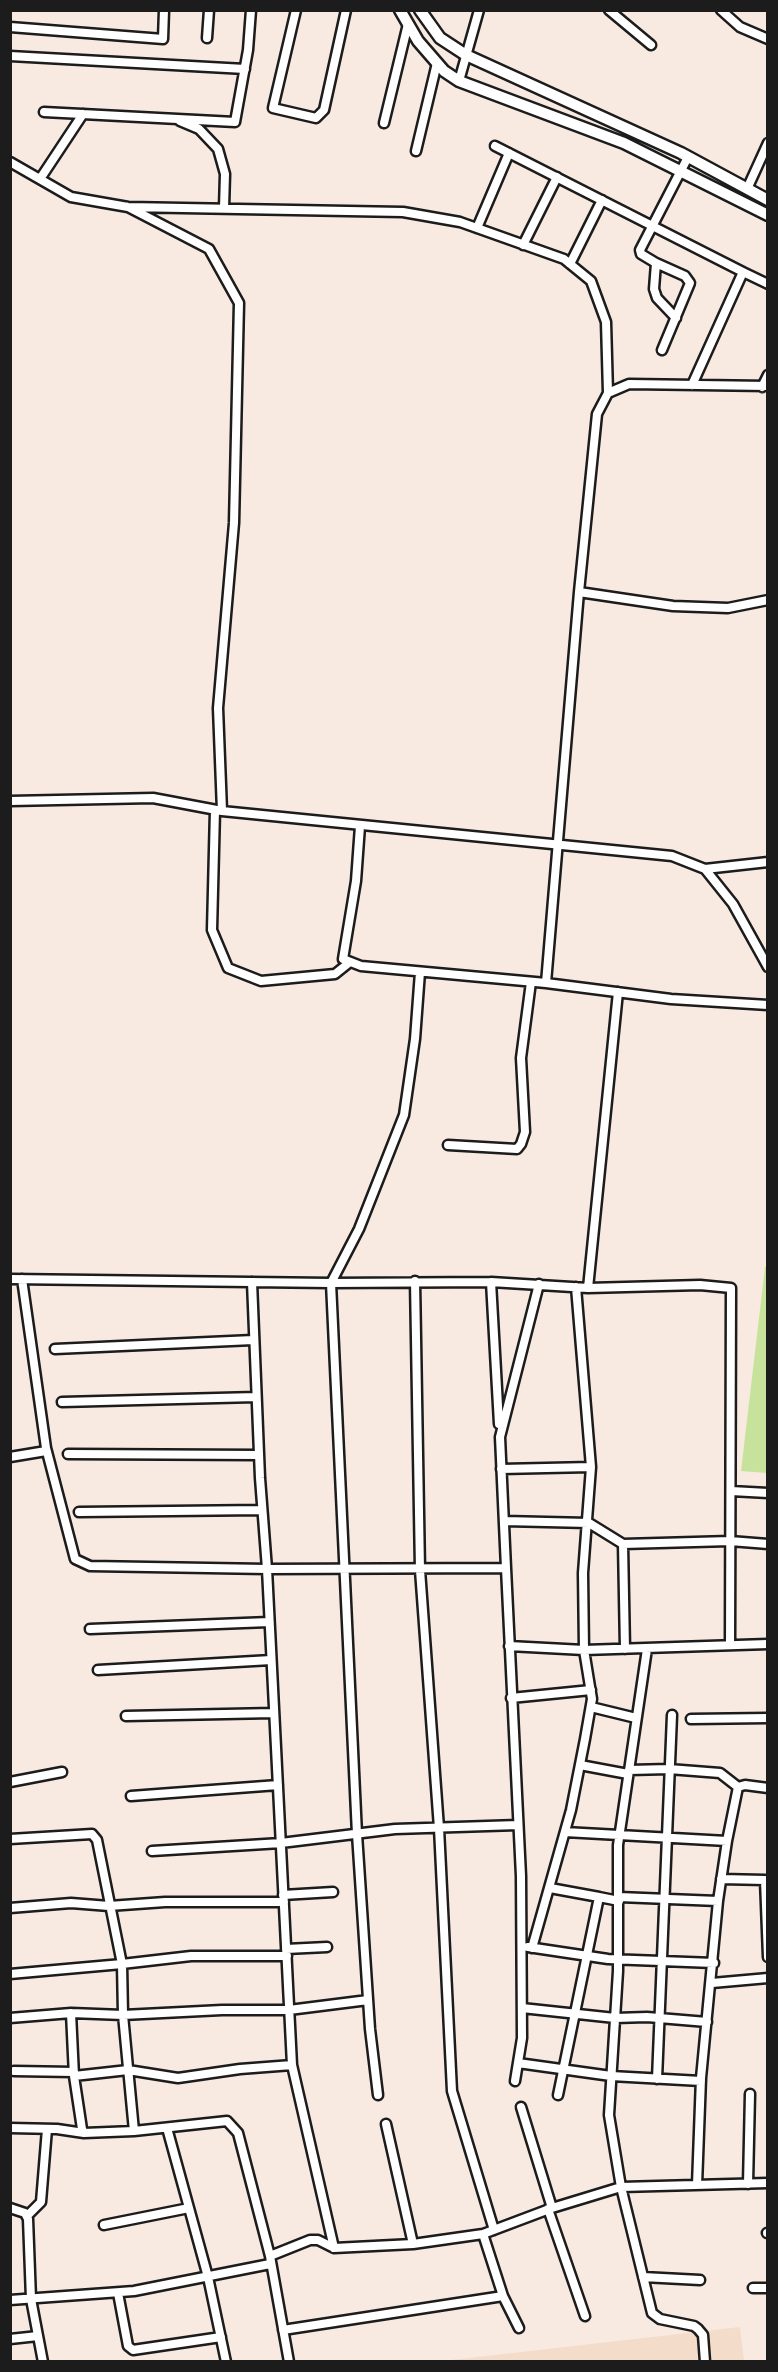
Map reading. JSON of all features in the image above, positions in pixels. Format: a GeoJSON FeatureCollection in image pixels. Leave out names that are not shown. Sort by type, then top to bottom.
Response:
{"type":"FeatureCollection","features":[{"type":"Feature","properties":{"kind":"street"},"geometry":{"type":"LineString","coordinates":[[10,27],[163,39],[164,10]]}},
{"type":"Feature","properties":{"kind":"street"},"geometry":{"type":"LineString","coordinates":[[207,38],[209,10]]}},
{"type":"Feature","properties":{"kind":"street"},"geometry":{"type":"LineString","coordinates":[[44,112],[235,122],[245,69],[251,10]]}},
{"type":"Feature","properties":{"kind":"street"},"geometry":{"type":"LineString","coordinates":[[296,10],[273,108],[316,118],[324,110],[346,10]]}},
{"type":"Feature","properties":{"kind":"street"},"geometry":{"type":"LineString","coordinates":[[400,10],[437,63],[459,81],[624,143],[768,215]]}},
{"type":"Feature","properties":{"kind":"street"},"geometry":{"type":"LineString","coordinates":[[420,10],[440,38],[466,55],[688,157],[768,200]]}},
{"type":"Feature","properties":{"kind":"street"},"geometry":{"type":"LineString","coordinates":[[459,81],[479,10]]}},
{"type":"Feature","properties":{"kind":"street"},"geometry":{"type":"LineString","coordinates":[[609,10],[651,45]]}},
{"type":"Feature","properties":{"kind":"street"},"geometry":{"type":"LineString","coordinates":[[721,10],[740,27],[768,39]]}},
{"type":"Feature","properties":{"kind":"street"},"geometry":{"type":"LineString","coordinates":[[384,123],[408,24]]}},
{"type":"Feature","properties":{"kind":"street"},"geometry":{"type":"LineString","coordinates":[[10,56],[245,69]]}},
{"type":"Feature","properties":{"kind":"street"},"geometry":{"type":"LineString","coordinates":[[416,150],[437,63]]}},
{"type":"Feature","properties":{"kind":"street"},"geometry":{"type":"LineString","coordinates":[[40,179],[83,114]]}},
{"type":"Feature","properties":{"kind":"street"},"geometry":{"type":"LineString","coordinates":[[174,119],[199,129],[218,149],[225,174],[224,208]]}},
{"type":"Feature","properties":{"kind":"street"},"geometry":{"type":"LineString","coordinates":[[747,189],[768,142]]}},
{"type":"Feature","properties":{"kind":"street"},"geometry":{"type":"LineString","coordinates":[[495,146],[768,284]]}},
{"type":"Feature","properties":{"kind":"street"},"geometry":{"type":"LineString","coordinates":[[477,228],[509,153]]}},
{"type":"Feature","properties":{"kind":"street"},"geometry":{"type":"LineString","coordinates":[[662,350],[689,279],[656,263],[641,254],[640,250],[688,157]]}},
{"type":"Feature","properties":{"kind":"street"},"geometry":{"type":"LineString","coordinates":[[10,162],[71,197],[128,207],[403,212],[460,222],[570,264],[591,280],[606,322],[608,393],[597,414],[579,592],[546,983]]}},
{"type":"Feature","properties":{"kind":"street"},"geometry":{"type":"LineString","coordinates":[[524,245],[557,177]]}},
{"type":"Feature","properties":{"kind":"street"},"geometry":{"type":"LineString","coordinates":[[570,264],[602,200]]}},
{"type":"Feature","properties":{"kind":"street"},"geometry":{"type":"LineString","coordinates":[[128,207],[209,249],[239,303],[234,523],[218,708],[218,810],[212,930],[228,968],[261,981],[335,974],[350,962]]}},
{"type":"Feature","properties":{"kind":"street"},"geometry":{"type":"LineString","coordinates":[[656,263],[654,289],[657,298],[676,318]]}},
{"type":"Feature","properties":{"kind":"street"},"geometry":{"type":"LineString","coordinates":[[693,385],[743,272]]}},
{"type":"Feature","properties":{"kind":"street"},"geometry":{"type":"LineString","coordinates":[[608,393],[629,384],[765,387],[768,375]]}},
{"type":"Feature","properties":{"kind":"street"},"geometry":{"type":"LineString","coordinates":[[579,592],[673,606],[728,608],[768,600]]}},
{"type":"Feature","properties":{"kind":"street"},"geometry":{"type":"LineString","coordinates":[[10,801],[153,798],[218,810],[360,826],[672,856],[705,869],[768,862]]}},
{"type":"Feature","properties":{"kind":"street"},"geometry":{"type":"LineString","coordinates":[[360,826],[356,882],[343,959],[361,966],[768,1005]]}},
{"type":"Feature","properties":{"kind":"street"},"geometry":{"type":"LineString","coordinates":[[705,869],[733,904],[768,967]]}},
{"type":"Feature","properties":{"kind":"street"},"geometry":{"type":"LineString","coordinates":[[378,2095],[368,2000],[357,1834],[331,1283],[359,1229],[404,1115],[420,972]]}},
{"type":"Feature","properties":{"kind":"street"},"geometry":{"type":"LineString","coordinates":[[447,1145],[517,1149],[521,1144],[525,1132],[520,1090],[521,1058],[531,982]]}},
{"type":"Feature","properties":{"kind":"street"},"geometry":{"type":"LineString","coordinates":[[588,1288],[618,992]]}},
{"type":"Feature","properties":{"kind":"street"},"geometry":{"type":"LineString","coordinates":[[10,1279],[331,1283],[415,1281],[491,1282],[588,1288],[700,1286],[731,1288],[730,1645]]}},
{"type":"Feature","properties":{"kind":"street"},"geometry":{"type":"LineString","coordinates":[[22,1279],[46,1451],[71,1553],[82,1564],[344,1570],[506,1568]]}},
{"type":"Feature","properties":{"kind":"street"},"geometry":{"type":"LineString","coordinates":[[415,1281],[420,1570],[439,1827],[452,2091],[494,2230]]}},
{"type":"Feature","properties":{"kind":"street"},"geometry":{"type":"LineString","coordinates":[[252,1282],[256,1397],[292,2065],[334,2248]]}},
{"type":"Feature","properties":{"kind":"street"},"geometry":{"type":"LineString","coordinates":[[491,1282],[518,1825],[522,2038],[515,2081]]}},
{"type":"Feature","properties":{"kind":"street"},"geometry":{"type":"LineString","coordinates":[[500,1437],[539,1284]]}},
{"type":"Feature","properties":{"kind":"street"},"geometry":{"type":"LineString","coordinates":[[532,1948],[565,1832],[591,1707],[591,1690],[584,1650],[583,1573],[589,1523],[591,1467],[576,1287]]}},
{"type":"Feature","properties":{"kind":"street"},"geometry":{"type":"LineString","coordinates":[[55,1349],[254,1340]]}},
{"type":"Feature","properties":{"kind":"street"},"geometry":{"type":"LineString","coordinates":[[62,1402],[256,1397]]}},
{"type":"Feature","properties":{"kind":"street"},"geometry":{"type":"LineString","coordinates":[[10,1456],[46,1451]]}},
{"type":"Feature","properties":{"kind":"street"},"geometry":{"type":"LineString","coordinates":[[68,1454],[259,1455]]}},
{"type":"Feature","properties":{"kind":"street"},"geometry":{"type":"LineString","coordinates":[[501,1469],[591,1467]]}},
{"type":"Feature","properties":{"kind":"street"},"geometry":{"type":"LineString","coordinates":[[731,1491],[768,1493]]}},
{"type":"Feature","properties":{"kind":"street"},"geometry":{"type":"LineString","coordinates":[[79,1512],[262,1510]]}},
{"type":"Feature","properties":{"kind":"street"},"geometry":{"type":"LineString","coordinates":[[504,1521],[589,1523],[623,1544],[730,1541],[768,1544]]}},
{"type":"Feature","properties":{"kind":"street"},"geometry":{"type":"LineString","coordinates":[[623,1544],[625,1649]]}},
{"type":"Feature","properties":{"kind":"street"},"geometry":{"type":"LineString","coordinates":[[90,1629],[269,1622]]}},
{"type":"Feature","properties":{"kind":"street"},"geometry":{"type":"LineString","coordinates":[[509,1646],[584,1650],[768,1644]]}},
{"type":"Feature","properties":{"kind":"street"},"geometry":{"type":"LineString","coordinates":[[647,1649],[620,1834],[618,1959],[609,2115],[621,2187],[655,2317],[694,2326],[703,2335],[705,2361]]}},
{"type":"Feature","properties":{"kind":"street"},"geometry":{"type":"LineString","coordinates":[[98,1670],[271,1660]]}},
{"type":"Feature","properties":{"kind":"street"},"geometry":{"type":"LineString","coordinates":[[512,1698],[591,1690]]}},
{"type":"Feature","properties":{"kind":"street"},"geometry":{"type":"LineString","coordinates":[[591,1707],[636,1718]]}},
{"type":"Feature","properties":{"kind":"street"},"geometry":{"type":"LineString","coordinates":[[126,1716],[274,1713]]}},
{"type":"Feature","properties":{"kind":"street"},"geometry":{"type":"LineString","coordinates":[[657,2079],[672,1715]]}},
{"type":"Feature","properties":{"kind":"street"},"geometry":{"type":"LineString","coordinates":[[691,1719],[768,1718]]}},
{"type":"Feature","properties":{"kind":"street"},"geometry":{"type":"LineString","coordinates":[[580,1765],[628,1772],[669,1769],[720,1773],[738,1787]]}},
{"type":"Feature","properties":{"kind":"street"},"geometry":{"type":"LineString","coordinates":[[10,1782],[62,1772]]}},
{"type":"Feature","properties":{"kind":"street"},"geometry":{"type":"LineString","coordinates":[[131,1796],[278,1785]]}},
{"type":"Feature","properties":{"kind":"street"},"geometry":{"type":"LineString","coordinates":[[738,1787],[745,1785],[768,1788]]}},
{"type":"Feature","properties":{"kind":"street"},"geometry":{"type":"LineString","coordinates":[[697,2185],[701,2081],[714,1963],[718,1901],[738,1787]]}},
{"type":"Feature","properties":{"kind":"street"},"geometry":{"type":"LineString","coordinates":[[152,1851],[281,1843],[395,1829],[518,1825]]}},
{"type":"Feature","properties":{"kind":"street"},"geometry":{"type":"LineString","coordinates":[[565,1832],[727,1841]]}},
{"type":"Feature","properties":{"kind":"street"},"geometry":{"type":"LineString","coordinates":[[10,1839],[92,1834],[97,1840],[122,1964],[123,2015],[134,2131]]}},
{"type":"Feature","properties":{"kind":"street"},"geometry":{"type":"LineString","coordinates":[[722,1879],[766,1880],[768,1956]]}},
{"type":"Feature","properties":{"kind":"street"},"geometry":{"type":"LineString","coordinates":[[550,1888],[619,1899],[718,1901]]}},
{"type":"Feature","properties":{"kind":"street"},"geometry":{"type":"LineString","coordinates":[[10,1908],[71,1903],[109,1906],[284,1899],[333,1892]]}},
{"type":"Feature","properties":{"kind":"street"},"geometry":{"type":"LineString","coordinates":[[558,2095],[599,1897]]}},
{"type":"Feature","properties":{"kind":"street"},"geometry":{"type":"LineString","coordinates":[[521,1946],[618,1959],[663,1959],[714,1963]]}},
{"type":"Feature","properties":{"kind":"street"},"geometry":{"type":"LineString","coordinates":[[10,1974],[196,1956],[286,1953],[327,1947]]}},
{"type":"Feature","properties":{"kind":"street"},"geometry":{"type":"LineString","coordinates":[[711,1983],[768,1978]]}},
{"type":"Feature","properties":{"kind":"street"},"geometry":{"type":"LineString","coordinates":[[10,2018],[71,2013],[123,2015],[218,2010],[289,2010],[368,2000]]}},
{"type":"Feature","properties":{"kind":"street"},"geometry":{"type":"LineString","coordinates":[[522,2008],[615,2018],[707,2022]]}},
{"type":"Feature","properties":{"kind":"street"},"geometry":{"type":"LineString","coordinates":[[71,2013],[80,2133]]}},
{"type":"Feature","properties":{"kind":"street"},"geometry":{"type":"LineString","coordinates":[[518,2063],[611,2076],[701,2081]]}},
{"type":"Feature","properties":{"kind":"street"},"geometry":{"type":"LineString","coordinates":[[14,2071],[74,2074],[128,2070],[178,2078],[236,2069],[292,2065]]}},
{"type":"Feature","properties":{"kind":"street"},"geometry":{"type":"LineString","coordinates":[[748,2184],[750,2094]]}},
{"type":"Feature","properties":{"kind":"street"},"geometry":{"type":"LineString","coordinates":[[521,2107],[550,2209],[585,2316]]}},
{"type":"Feature","properties":{"kind":"street"},"geometry":{"type":"LineString","coordinates":[[10,2128],[80,2133],[134,2131],[227,2121],[238,2133],[270,2260],[289,2361]]}},
{"type":"Feature","properties":{"kind":"street"},"geometry":{"type":"LineString","coordinates":[[386,2124],[413,2244]]}},
{"type":"Feature","properties":{"kind":"street"},"geometry":{"type":"LineString","coordinates":[[167,2127],[208,2277],[226,2361]]}},
{"type":"Feature","properties":{"kind":"street"},"geometry":{"type":"LineString","coordinates":[[27,2216],[41,2202],[47,2129]]}},
{"type":"Feature","properties":{"kind":"street"},"geometry":{"type":"LineString","coordinates":[[10,2300],[118,2293],[208,2277],[270,2260],[310,2240],[318,2240],[334,2248],[413,2244],[483,2234],[550,2209],[621,2187],[768,2183]]}},
{"type":"Feature","properties":{"kind":"street"},"geometry":{"type":"LineString","coordinates":[[10,2208],[25,2213],[27,2216],[31,2299],[43,2361]]}},
{"type":"Feature","properties":{"kind":"street"},"geometry":{"type":"LineString","coordinates":[[104,2225],[189,2208]]}},
{"type":"Feature","properties":{"kind":"street"},"geometry":{"type":"LineString","coordinates":[[483,2234],[503,2296],[519,2328]]}},
{"type":"Feature","properties":{"kind":"street"},"geometry":{"type":"LineString","coordinates":[[643,2277],[700,2280]]}},
{"type":"Feature","properties":{"kind":"street"},"geometry":{"type":"LineString","coordinates":[[753,2288],[768,2288]]}},
{"type":"Feature","properties":{"kind":"street"},"geometry":{"type":"LineString","coordinates":[[118,2293],[128,2346],[133,2350],[221,2337]]}},
{"type":"Feature","properties":{"kind":"street"},"geometry":{"type":"LineString","coordinates":[[283,2330],[503,2296]]}},
{"type":"Feature","properties":{"kind":"street"},"geometry":{"type":"LineString","coordinates":[[10,2339],[38,2336]]}},
{"type":"Feature","properties":{"kind":"shaded area"},"geometry":{"type":"Polygon","coordinates":[[[740,2327],[744,2361],[434,2362],[740,2327]]]}},
{"type":"Feature","properties":{"kind":"green space"},"geometry":{"type":"Polygon","coordinates":[[[765,1267],[768,1267],[767,1473],[741,1471],[765,1267]]]}}]}
